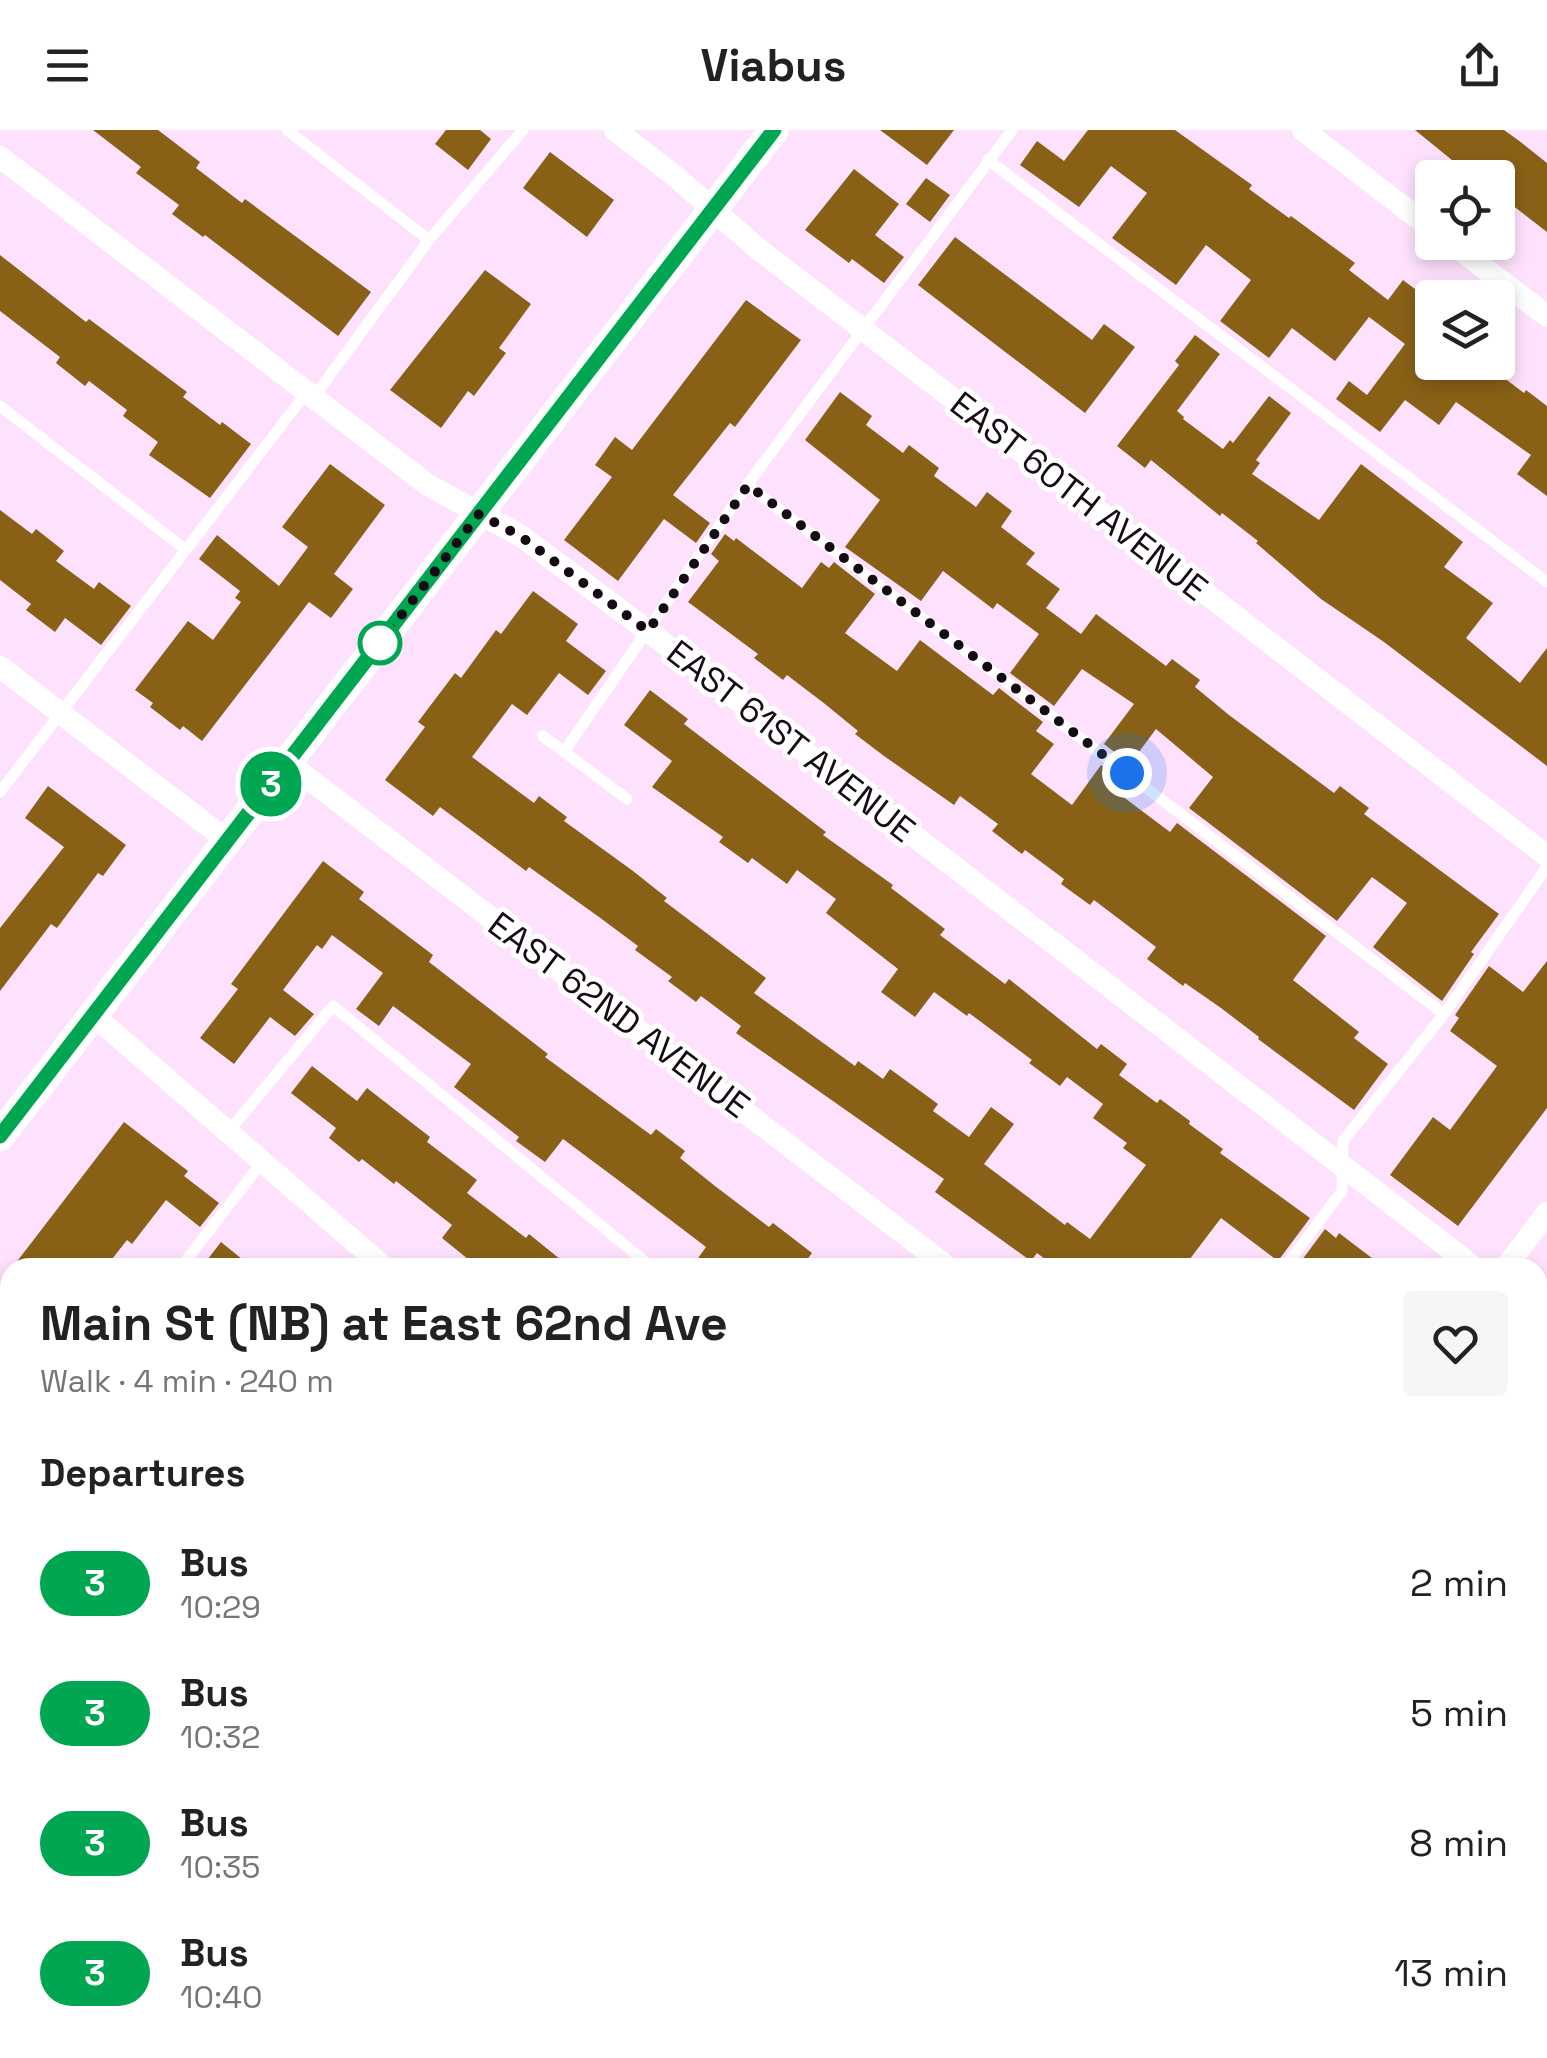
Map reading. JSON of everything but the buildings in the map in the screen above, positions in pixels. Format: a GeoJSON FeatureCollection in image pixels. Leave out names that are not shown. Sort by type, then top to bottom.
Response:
{"type":"FeatureCollection","features":[{"type":"Feature","properties":{"kind":"main road"},"geometry":{"type":"LineString","coordinates":[[0,1136],[774,130]]}},
{"type":"Feature","properties":{"kind":"street","name":"EAST 60TH AVENUE"},"geometry":{"type":"LineString","coordinates":[[616,130],[757,248],[1547,856]]}},
{"type":"Feature","properties":{"kind":"street"},"geometry":{"type":"LineString","coordinates":[[1303,130],[1415,216]]}},
{"type":"Feature","properties":{"kind":"street","name":"EAST 61ST AVENUE"},"geometry":{"type":"LineString","coordinates":[[0,157],[428,485],[520,536],[648,631],[1462,1258]]}},
{"type":"Feature","properties":{"kind":"street"},"geometry":{"type":"LineString","coordinates":[[1474,260],[1547,316]]}},
{"type":"Feature","properties":{"kind":"street"},"geometry":{"type":"LineString","coordinates":[[0,667],[228,840]]}},
{"type":"Feature","properties":{"kind":"street","name":"EAST 62ND AVENUE"},"geometry":{"type":"LineString","coordinates":[[288,763],[935,1258]]}},
{"type":"Feature","properties":{"kind":"street"},"geometry":{"type":"LineString","coordinates":[[93,1015],[373,1258]]}},
{"type":"Feature","properties":{"kind":"street"},"geometry":{"type":"LineString","coordinates":[[1513,1258],[1547,1213]]}},
{"type":"Feature","properties":{"kind":"lane"},"geometry":{"type":"LineString","coordinates":[[288,130],[429,240]]}},
{"type":"Feature","properties":{"kind":"lane"},"geometry":{"type":"LineString","coordinates":[[0,792],[429,240],[524,130]]}},
{"type":"Feature","properties":{"kind":"lane"},"geometry":{"type":"LineString","coordinates":[[564,752],[748,485],[1012,130]]}},
{"type":"Feature","properties":{"kind":"lane"},"geometry":{"type":"LineString","coordinates":[[988,160],[1547,582]]}},
{"type":"Feature","properties":{"kind":"lane"},"geometry":{"type":"LineString","coordinates":[[0,406],[186,548]]}},
{"type":"Feature","properties":{"kind":"lane"},"geometry":{"type":"LineString","coordinates":[[748,485],[1444,1014]]}},
{"type":"Feature","properties":{"kind":"lane"},"geometry":{"type":"LineString","coordinates":[[544,736],[627,799]]}},
{"type":"Feature","properties":{"kind":"lane"},"geometry":{"type":"LineString","coordinates":[[1292,1258],[1342,1192],[1344,1142],[1444,1014],[1547,867]]}},
{"type":"Feature","properties":{"kind":"lane"},"geometry":{"type":"LineString","coordinates":[[229,1131],[333,1006],[641,1258]]}},
{"type":"Feature","properties":{"kind":"lane"},"geometry":{"type":"LineString","coordinates":[[188,1258],[262,1160]]}},
{"type":"Feature","properties":{"kind":"bus line","name":"3"},"geometry":{"type":"LineString","coordinates":[[0,1136],[774,130]]}},
{"type":"Feature","properties":{"kind":"route"},"geometry":{"type":"LineString","coordinates":[[380,643],[479,514],[520,536],[648,631],[748,485],[1127,773]]}}]}
